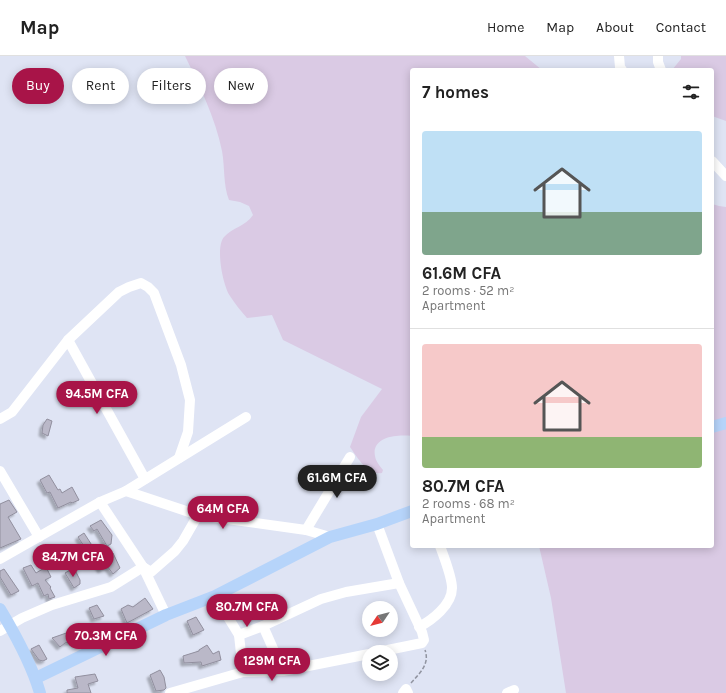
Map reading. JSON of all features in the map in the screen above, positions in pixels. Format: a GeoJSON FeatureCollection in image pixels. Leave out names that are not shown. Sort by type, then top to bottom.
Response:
{"type":"FeatureCollection","features":[{"type":"Feature","properties":{"kind":"main road"},"geometry":{"type":"LineString","coordinates":[[714,427],[726,424]]}},
{"type":"Feature","properties":{"kind":"main road"},"geometry":{"type":"LineString","coordinates":[[36,678],[166,615],[215,596],[330,537],[377,524],[410,512]]}},
{"type":"Feature","properties":{"kind":"main road"},"geometry":{"type":"LineString","coordinates":[[0,609],[5,628],[36,678],[37,693]]}},
{"type":"Feature","properties":{"kind":"street"},"geometry":{"type":"LineString","coordinates":[[619,56],[621,68]]}},
{"type":"Feature","properties":{"kind":"street"},"geometry":{"type":"LineString","coordinates":[[658,56],[660,68]]}},
{"type":"Feature","properties":{"kind":"street"},"geometry":{"type":"LineString","coordinates":[[714,163],[726,176]]}},
{"type":"Feature","properties":{"kind":"street"},"geometry":{"type":"LineString","coordinates":[[0,419],[12,412],[68,340],[119,292],[129,286],[141,284],[154,292],[181,365],[190,400],[188,432],[179,458]]}},
{"type":"Feature","properties":{"kind":"street"},"geometry":{"type":"LineString","coordinates":[[68,340],[145,479]]}},
{"type":"Feature","properties":{"kind":"street"},"geometry":{"type":"LineString","coordinates":[[0,560],[100,502],[126,491],[246,417]]}},
{"type":"Feature","properties":{"kind":"street"},"geometry":{"type":"LineString","coordinates":[[306,530],[350,457]]}},
{"type":"Feature","properties":{"kind":"street"},"geometry":{"type":"LineString","coordinates":[[0,471],[39,537]]}},
{"type":"Feature","properties":{"kind":"street"},"geometry":{"type":"LineString","coordinates":[[126,491],[198,515],[306,530],[330,537]]}},
{"type":"Feature","properties":{"kind":"street"},"geometry":{"type":"LineString","coordinates":[[100,502],[143,567],[166,615]]}},
{"type":"Feature","properties":{"kind":"street"},"geometry":{"type":"LineString","coordinates":[[143,567],[151,572],[175,551],[183,541],[198,515]]}},
{"type":"Feature","properties":{"kind":"street"},"geometry":{"type":"LineString","coordinates":[[377,524],[399,583],[424,640],[422,643],[398,648]]}},
{"type":"Feature","properties":{"kind":"street"},"geometry":{"type":"LineString","coordinates":[[419,627],[430,621],[442,610],[448,601],[452,588],[441,548]]}},
{"type":"Feature","properties":{"kind":"street"},"geometry":{"type":"LineString","coordinates":[[5,628],[22,618],[52,605],[111,587],[143,567]]}},
{"type":"Feature","properties":{"kind":"street"},"geometry":{"type":"LineString","coordinates":[[239,635],[263,626],[321,599],[346,592],[399,583]]}},
{"type":"Feature","properties":{"kind":"street"},"geometry":{"type":"LineString","coordinates":[[215,596],[239,635],[243,672]]}},
{"type":"Feature","properties":{"kind":"street"},"geometry":{"type":"LineString","coordinates":[[263,626],[283,671]]}},
{"type":"Feature","properties":{"kind":"street"},"geometry":{"type":"LineString","coordinates":[[170,693],[181,692],[243,672],[283,671],[362,655]]}},
{"type":"Feature","properties":{"kind":"path"},"geometry":{"type":"LineString","coordinates":[[406,692],[424,668],[426,652],[422,643]]}},
{"type":"Feature","properties":{"kind":"shaded area"},"geometry":{"type":"Polygon","coordinates":[[[185,56],[525,56],[540,68],[410,68],[410,436],[394,436],[382,440],[377,444],[375,456],[377,462],[383,470],[382,473],[372,472],[363,465],[350,447],[361,417],[382,389],[283,340],[272,315],[247,318],[227,291],[221,266],[221,242],[231,231],[246,222],[253,215],[249,206],[240,202],[229,200],[226,188],[222,151],[206,102],[206,68],[191,68],[185,56]]]}},
{"type":"Feature","properties":{"kind":"shaded area"},"geometry":{"type":"Polygon","coordinates":[[[681,56],[726,56],[726,121],[714,117],[714,68],[674,68],[681,59],[681,56]]]}},
{"type":"Feature","properties":{"kind":"shaded area"},"geometry":{"type":"Polygon","coordinates":[[[714,205],[726,207],[726,693],[566,693],[551,598],[539,548],[714,548],[714,205]]]}},
{"type":"Feature","properties":{"kind":"building"},"geometry":{"type":"Polygon","coordinates":[[[47,419],[52,421],[48,436],[42,433],[43,425],[47,419]]]}},
{"type":"Feature","properties":{"kind":"building"},"geometry":{"type":"Polygon","coordinates":[[[49,475],[58,490],[60,489],[62,493],[72,487],[79,500],[58,508],[50,492],[47,493],[40,480],[49,475]]]}},
{"type":"Feature","properties":{"kind":"building"},"geometry":{"type":"Polygon","coordinates":[[[9,500],[17,512],[8,517],[21,539],[0,548],[0,504],[9,500]]]}},
{"type":"Feature","properties":{"kind":"building"},"geometry":{"type":"Polygon","coordinates":[[[101,520],[112,535],[111,544],[107,546],[97,529],[94,531],[90,526],[101,520]]]}},
{"type":"Feature","properties":{"kind":"building"},"geometry":{"type":"Polygon","coordinates":[[[84,533],[95,550],[89,554],[78,537],[84,533]]]}},
{"type":"Feature","properties":{"kind":"building"},"geometry":{"type":"Polygon","coordinates":[[[113,553],[120,568],[113,574],[107,566],[101,570],[96,563],[113,553]]]}},
{"type":"Feature","properties":{"kind":"building"},"geometry":{"type":"Polygon","coordinates":[[[31,565],[36,573],[46,567],[51,577],[45,580],[51,587],[50,588],[55,597],[49,599],[48,594],[44,596],[38,583],[32,586],[23,568],[31,565]]]}},
{"type":"Feature","properties":{"kind":"building"},"geometry":{"type":"Polygon","coordinates":[[[74,568],[80,580],[80,584],[74,588],[65,573],[74,568]]]}},
{"type":"Feature","properties":{"kind":"building"},"geometry":{"type":"Polygon","coordinates":[[[4,569],[19,591],[11,595],[0,577],[0,571],[4,569]]]}},
{"type":"Feature","properties":{"kind":"building"},"geometry":{"type":"Polygon","coordinates":[[[145,598],[153,609],[127,623],[121,609],[128,605],[133,607],[145,598]]]}},
{"type":"Feature","properties":{"kind":"building"},"geometry":{"type":"Polygon","coordinates":[[[97,605],[104,616],[94,619],[89,608],[97,605]]]}},
{"type":"Feature","properties":{"kind":"building"},"geometry":{"type":"Polygon","coordinates":[[[196,617],[204,630],[193,635],[187,621],[196,617]]]}},
{"type":"Feature","properties":{"kind":"building"},"geometry":{"type":"Polygon","coordinates":[[[80,626],[82,639],[65,643],[60,647],[52,638],[72,631],[71,628],[80,626]]]}},
{"type":"Feature","properties":{"kind":"building"},"geometry":{"type":"Polygon","coordinates":[[[39,645],[47,659],[43,661],[39,660],[31,649],[39,645]]]}},
{"type":"Feature","properties":{"kind":"building"},"geometry":{"type":"Polygon","coordinates":[[[207,645],[213,654],[219,651],[221,660],[202,666],[201,662],[184,663],[183,656],[199,651],[207,645]]]}},
{"type":"Feature","properties":{"kind":"building"},"geometry":{"type":"Polygon","coordinates":[[[160,670],[164,677],[166,688],[164,690],[156,691],[150,675],[160,670]]]}},
{"type":"Feature","properties":{"kind":"building"},"geometry":{"type":"Polygon","coordinates":[[[95,674],[98,681],[88,684],[91,693],[67,693],[67,690],[78,688],[75,677],[95,674]]]}}]}
